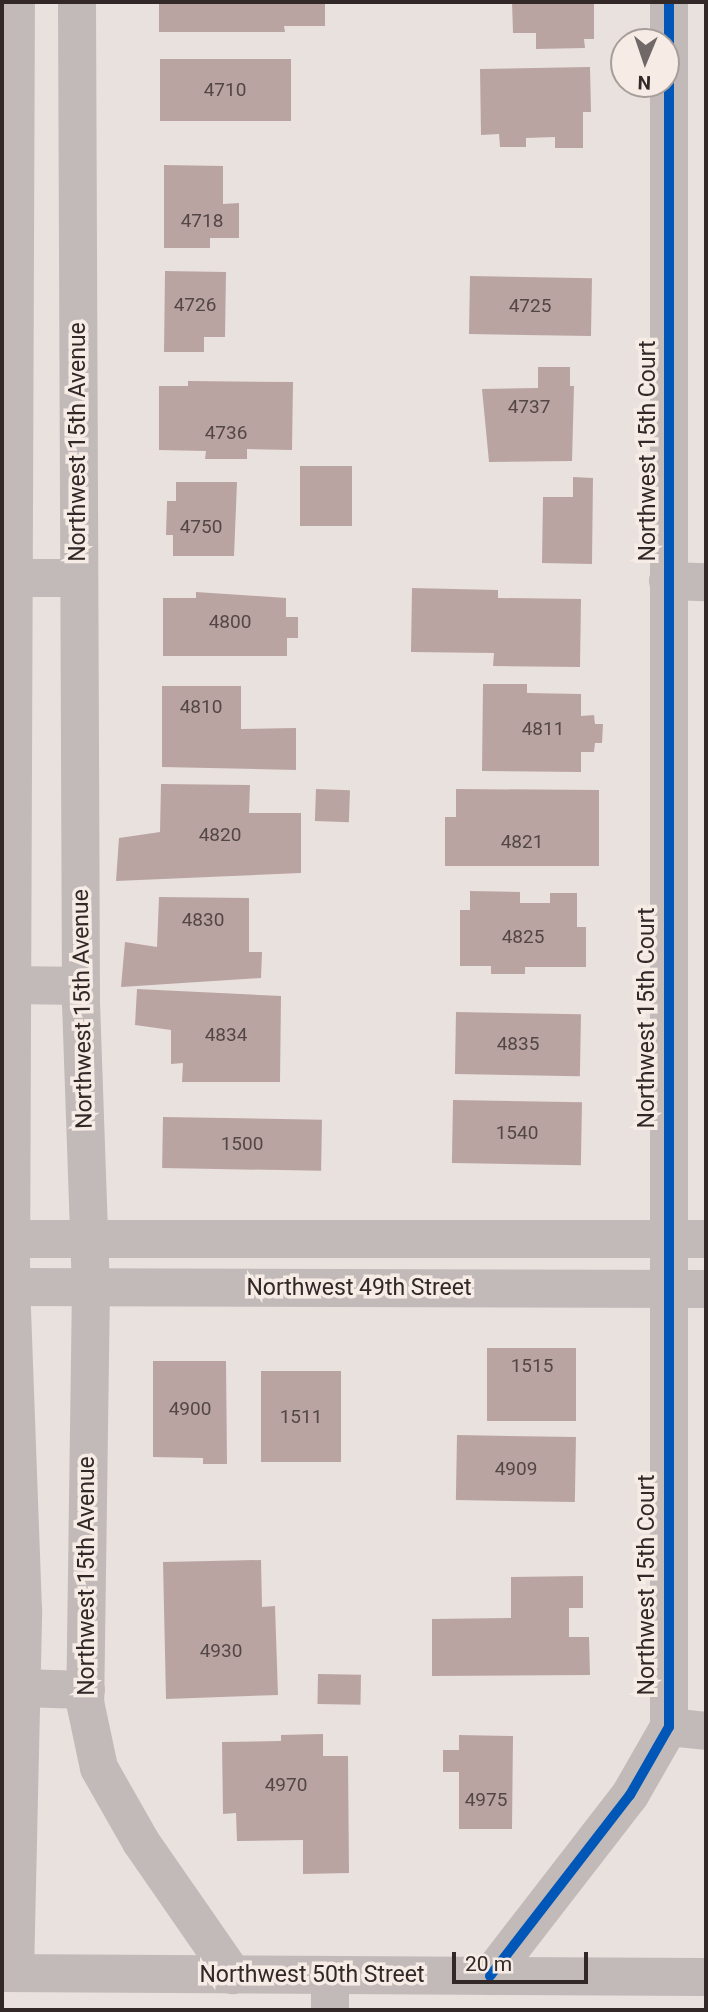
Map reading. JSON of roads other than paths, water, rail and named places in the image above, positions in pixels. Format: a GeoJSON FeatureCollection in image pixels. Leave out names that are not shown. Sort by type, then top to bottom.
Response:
{"type":"FeatureCollection","features":[{"type":"Feature","properties":{"kind":"street"},"geometry":{"type":"LineString","coordinates":[[8,1973],[23,1610],[11,1287],[16,2]]}},
{"type":"Feature","properties":{"kind":"street","name":"Northwest 15th Avenue"},"geometry":{"type":"LineString","coordinates":[[77,2],[81,986],[92,1286],[86,1690],[99,1769],[141,1842],[233,1975]]}},
{"type":"Feature","properties":{"kind":"street","name":"Northwest 15th Court"},"geometry":{"type":"LineString","coordinates":[[490,1976],[630,1795],[669,1727],[669,2]]}},
{"type":"Feature","properties":{"kind":"street"},"geometry":{"type":"LineString","coordinates":[[15,578],[78,578]]}},
{"type":"Feature","properties":{"kind":"street"},"geometry":{"type":"LineString","coordinates":[[668,581],[706,582]]}},
{"type":"Feature","properties":{"kind":"street"},"geometry":{"type":"LineString","coordinates":[[13,985],[81,986]]}},
{"type":"Feature","properties":{"kind":"street"},"geometry":{"type":"LineString","coordinates":[[11,1239],[706,1238]]}},
{"type":"Feature","properties":{"kind":"street"},"geometry":{"type":"LineString","coordinates":[[381,1239],[382,1288]]}},
{"type":"Feature","properties":{"kind":"street","name":"Northwest 49th Street"},"geometry":{"type":"LineString","coordinates":[[11,1287],[706,1289]]}},
{"type":"Feature","properties":{"kind":"street"},"geometry":{"type":"LineString","coordinates":[[20,1688],[86,1690]]}},
{"type":"Feature","properties":{"kind":"street"},"geometry":{"type":"LineString","coordinates":[[669,1727],[706,1731]]}},
{"type":"Feature","properties":{"kind":"street","name":"Northwest 50th Street"},"geometry":{"type":"LineString","coordinates":[[8,1973],[233,1975],[330,1993],[490,1976],[706,1977]]}}]}
